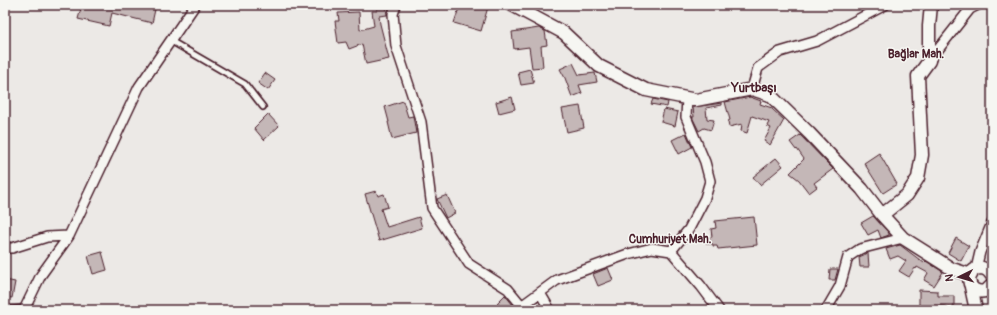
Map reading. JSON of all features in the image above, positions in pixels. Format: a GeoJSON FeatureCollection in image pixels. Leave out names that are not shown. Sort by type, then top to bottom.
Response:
{"type":"FeatureCollection","features":[{"type":"Feature","properties":{"kind":"street"},"geometry":{"type":"LineString","coordinates":[[24,309],[41,275],[69,236],[139,87],[195,5]]}},
{"type":"Feature","properties":{"kind":"street"},"geometry":{"type":"LineString","coordinates":[[396,5],[393,14],[396,46],[421,122],[432,208],[469,264],[508,289],[519,308],[557,280],[628,254],[652,248],[671,251],[719,310]]}},
{"type":"Feature","properties":{"kind":"street"},"geometry":{"type":"LineString","coordinates":[[512,5],[564,33],[599,66],[646,90],[696,100],[752,90],[770,95],[809,133],[862,189],[882,215],[903,238],[952,269],[973,277]]}},
{"type":"Feature","properties":{"kind":"street"},"geometry":{"type":"LineString","coordinates":[[752,90],[758,68],[780,52],[817,41],[885,5]]}},
{"type":"Feature","properties":{"kind":"street"},"geometry":{"type":"LineString","coordinates":[[929,61],[931,5]]}},
{"type":"Feature","properties":{"kind":"street"},"geometry":{"type":"LineString","coordinates":[[882,215],[907,195],[918,178],[922,155],[918,76],[970,9],[978,5]]}},
{"type":"Feature","properties":{"kind":"street"},"geometry":{"type":"LineString","coordinates":[[671,251],[689,229],[705,198],[710,181],[705,162],[686,117],[687,98]]}},
{"type":"Feature","properties":{"kind":"street"},"geometry":{"type":"LineString","coordinates":[[976,310],[973,298],[973,277],[980,252],[992,223]]}},
{"type":"Feature","properties":{"kind":"street"},"geometry":{"type":"LineString","coordinates":[[5,248],[12,248],[47,237],[69,236]]}},
{"type":"Feature","properties":{"kind":"street"},"geometry":{"type":"LineString","coordinates":[[826,310],[840,286],[848,257],[860,249],[903,238]]}},
{"type":"Feature","properties":{"kind":"street"},"geometry":{"type":"LineString","coordinates":[[973,277],[984,268],[991,282]]}},
{"type":"Feature","properties":{"kind":"street"},"geometry":{"type":"LineString","coordinates":[[973,277],[978,292],[991,282]]}},
{"type":"Feature","properties":{"kind":"street"},"geometry":{"type":"LineString","coordinates":[[976,310],[991,282]]}},
{"type":"Feature","properties":{"kind":"street"},"geometry":{"type":"LineString","coordinates":[[540,293],[550,310]]}},
{"type":"Feature","properties":{"kind":"lane"},"geometry":{"type":"LineString","coordinates":[[171,41],[245,84],[263,106]]}},
{"type":"Feature","properties":{"kind":"lane"},"geometry":{"type":"LineString","coordinates":[[5,310],[24,309]]}},
{"type":"Feature","properties":{"kind":"building"},"geometry":{"type":"Polygon","coordinates":[[[82,5],[156,5],[152,23],[112,13],[109,26],[78,19],[82,5]]]}},
{"type":"Feature","properties":{"kind":"building"},"geometry":{"type":"Polygon","coordinates":[[[460,5],[481,5],[488,7],[481,31],[454,23],[460,5]]]}},
{"type":"Feature","properties":{"kind":"building"},"geometry":{"type":"Polygon","coordinates":[[[386,7],[387,15],[379,16],[389,59],[366,64],[362,44],[349,49],[346,42],[338,43],[335,21],[339,21],[338,13],[359,12],[360,30],[374,26],[372,11],[377,11],[377,8],[386,7]]]}},
{"type":"Feature","properties":{"kind":"building"},"geometry":{"type":"Polygon","coordinates":[[[539,28],[545,31],[547,45],[541,46],[543,67],[532,68],[529,47],[514,49],[512,32],[539,28]]]}},
{"type":"Feature","properties":{"kind":"building"},"geometry":{"type":"Polygon","coordinates":[[[573,63],[579,75],[595,73],[597,82],[579,85],[582,93],[572,97],[560,69],[573,63]]]}},
{"type":"Feature","properties":{"kind":"building"},"geometry":{"type":"Polygon","coordinates":[[[530,69],[534,83],[521,85],[518,72],[530,69]]]}},
{"type":"Feature","properties":{"kind":"building"},"geometry":{"type":"Polygon","coordinates":[[[265,73],[275,80],[268,90],[258,83],[265,73]]]}},
{"type":"Feature","properties":{"kind":"building"},"geometry":{"type":"Polygon","coordinates":[[[512,97],[515,109],[499,113],[496,102],[512,97]]]}},
{"type":"Feature","properties":{"kind":"building"},"geometry":{"type":"Polygon","coordinates":[[[750,97],[761,101],[760,104],[772,108],[784,120],[770,145],[764,141],[771,128],[767,126],[769,122],[752,116],[747,133],[741,131],[742,124],[729,127],[728,121],[730,120],[725,102],[750,97]]]}},
{"type":"Feature","properties":{"kind":"building"},"geometry":{"type":"Polygon","coordinates":[[[653,99],[668,102],[667,107],[651,104],[653,99]]]}},
{"type":"Feature","properties":{"kind":"building"},"geometry":{"type":"Polygon","coordinates":[[[403,101],[408,117],[413,116],[416,133],[392,139],[385,107],[403,101]]]}},
{"type":"Feature","properties":{"kind":"building"},"geometry":{"type":"Polygon","coordinates":[[[722,103],[722,105],[706,108],[707,119],[714,120],[711,130],[704,128],[699,131],[692,117],[694,117],[693,107],[722,103]]]}},
{"type":"Feature","properties":{"kind":"building"},"geometry":{"type":"Polygon","coordinates":[[[580,106],[584,128],[567,132],[562,109],[580,106]]]}},
{"type":"Feature","properties":{"kind":"building"},"geometry":{"type":"Polygon","coordinates":[[[664,109],[678,112],[675,126],[661,122],[664,109]]]}},
{"type":"Feature","properties":{"kind":"building"},"geometry":{"type":"Polygon","coordinates":[[[268,114],[279,126],[264,140],[254,128],[268,114]]]}},
{"type":"Feature","properties":{"kind":"building"},"geometry":{"type":"Polygon","coordinates":[[[686,133],[692,147],[679,154],[672,140],[686,133]]]}},
{"type":"Feature","properties":{"kind":"building"},"geometry":{"type":"Polygon","coordinates":[[[800,135],[833,169],[814,183],[817,187],[809,193],[799,180],[790,173],[804,159],[790,142],[800,135]]]}},
{"type":"Feature","properties":{"kind":"building"},"geometry":{"type":"Polygon","coordinates":[[[879,153],[897,184],[883,193],[864,163],[879,153]]]}},
{"type":"Feature","properties":{"kind":"building"},"geometry":{"type":"Polygon","coordinates":[[[776,158],[783,166],[760,185],[753,177],[776,158]]]}},
{"type":"Feature","properties":{"kind":"building"},"geometry":{"type":"Polygon","coordinates":[[[376,191],[378,196],[384,194],[388,207],[381,209],[387,227],[419,217],[422,228],[379,241],[365,194],[376,191]]]}},
{"type":"Feature","properties":{"kind":"building"},"geometry":{"type":"Polygon","coordinates":[[[447,195],[455,213],[446,218],[437,199],[447,195]]]}},
{"type":"Feature","properties":{"kind":"building"},"geometry":{"type":"Polygon","coordinates":[[[873,216],[889,233],[889,235],[881,238],[878,230],[868,235],[861,223],[873,216]]]}},
{"type":"Feature","properties":{"kind":"building"},"geometry":{"type":"Polygon","coordinates":[[[754,217],[757,245],[718,249],[717,246],[713,246],[713,244],[707,244],[706,238],[712,237],[711,229],[716,228],[715,221],[754,217]]]}},
{"type":"Feature","properties":{"kind":"building"},"geometry":{"type":"Polygon","coordinates":[[[956,238],[969,246],[961,261],[948,253],[956,238]]]}},
{"type":"Feature","properties":{"kind":"building"},"geometry":{"type":"Polygon","coordinates":[[[900,245],[924,263],[926,261],[943,272],[934,286],[924,280],[928,273],[917,267],[909,277],[899,271],[906,261],[898,256],[890,259],[886,249],[900,245]]]}},
{"type":"Feature","properties":{"kind":"building"},"geometry":{"type":"Polygon","coordinates":[[[102,252],[107,270],[93,274],[88,256],[102,252]]]}},
{"type":"Feature","properties":{"kind":"building"},"geometry":{"type":"Polygon","coordinates":[[[868,253],[869,267],[860,267],[859,257],[868,253]]]}},
{"type":"Feature","properties":{"kind":"building"},"geometry":{"type":"Polygon","coordinates":[[[608,268],[613,280],[598,286],[593,274],[608,268]]]}},
{"type":"Feature","properties":{"kind":"building"},"geometry":{"type":"Polygon","coordinates":[[[830,269],[838,269],[835,280],[829,280],[830,269]]]}},
{"type":"Feature","properties":{"kind":"building"},"geometry":{"type":"Polygon","coordinates":[[[5,280],[15,282],[12,298],[5,297],[5,280]]]}},
{"type":"Feature","properties":{"kind":"building"},"geometry":{"type":"Polygon","coordinates":[[[919,290],[938,291],[938,296],[954,296],[954,307],[940,306],[940,310],[919,310],[919,290]]]}},
{"type":"Feature","properties":{"kind":"building"},"geometry":{"type":"Polygon","coordinates":[[[505,295],[513,305],[509,310],[504,310],[497,303],[505,295]]]}},
{"type":"Feature","properties":{"kind":"district","name":"Bağlar Mah."},"geometry":{"type":"Point","coordinates":[916,54]}},
{"type":"Feature","properties":{"kind":"district","name":"Yurtbaşı"},"geometry":{"type":"Point","coordinates":[754,87]}},
{"type":"Feature","properties":{"kind":"district","name":"Cumhuriyet Mah."},"geometry":{"type":"Point","coordinates":[670,239]}}]}
